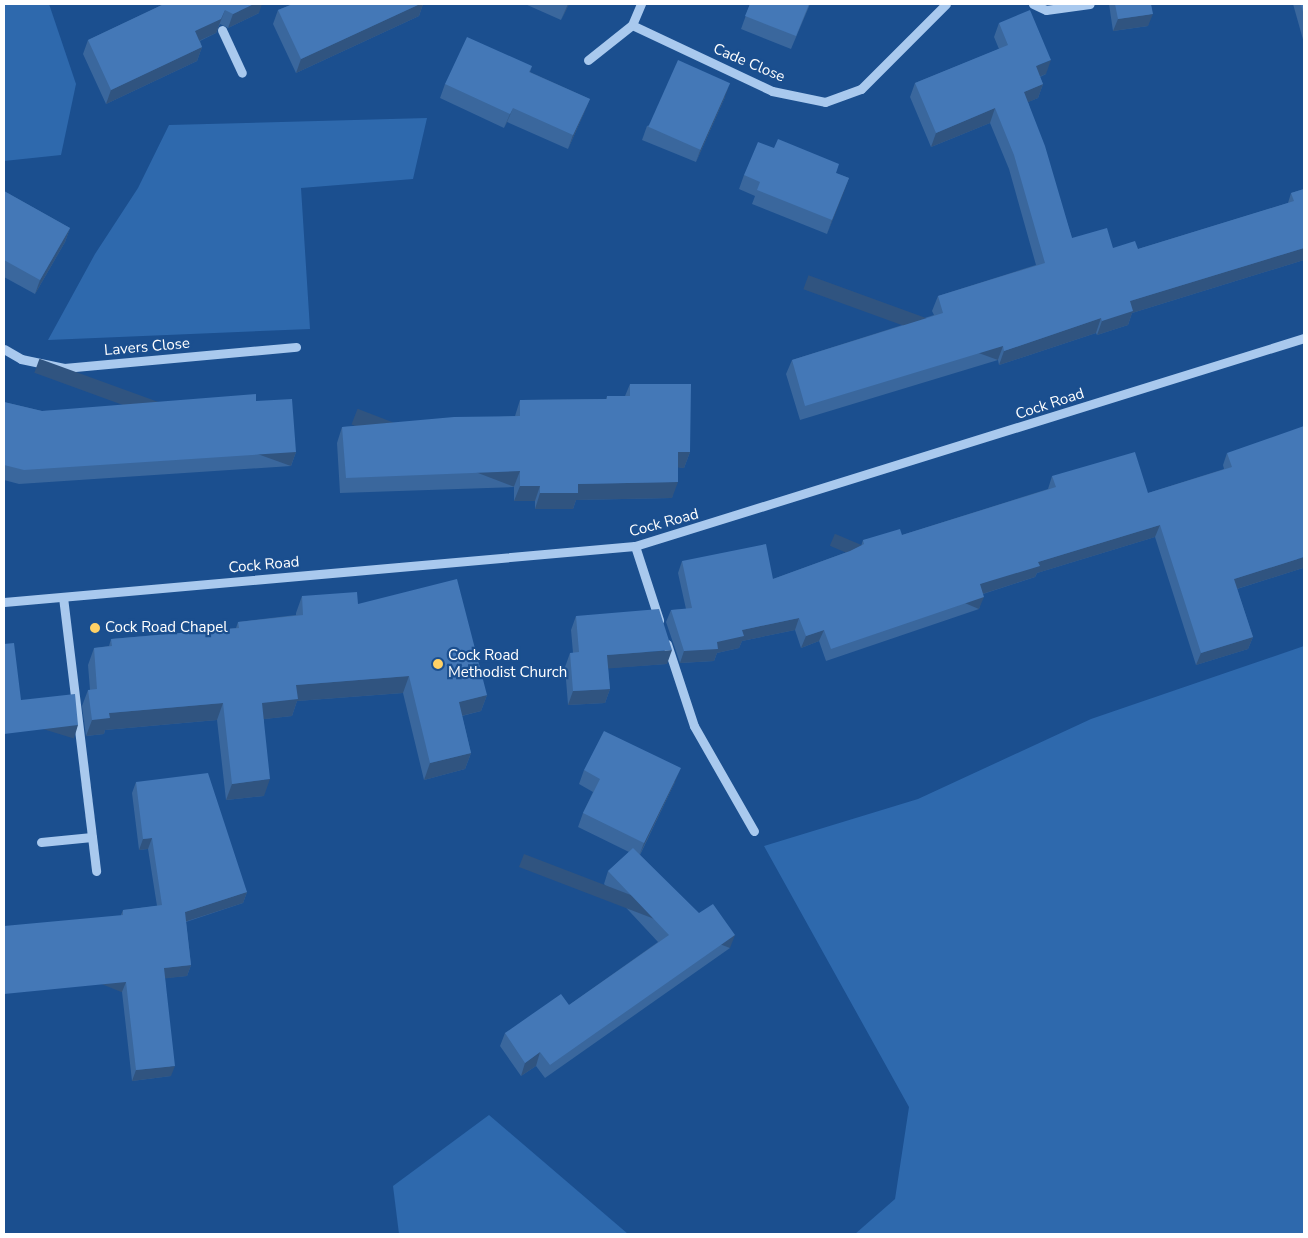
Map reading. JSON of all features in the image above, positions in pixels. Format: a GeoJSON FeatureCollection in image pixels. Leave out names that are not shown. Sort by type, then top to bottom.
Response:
{"type":"FeatureCollection","features":[{"type":"Feature","properties":{"kind":"street"},"geometry":{"type":"LineString","coordinates":[[588,60],[632,25],[641,4]]}},
{"type":"Feature","properties":{"kind":"street","name":"Cade Close"},"geometry":{"type":"LineString","coordinates":[[632,25],[772,91],[825,102],[861,89],[946,4]]}},
{"type":"Feature","properties":{"kind":"street"},"geometry":{"type":"LineString","coordinates":[[1033,4],[1046,10],[1090,4]]}},
{"type":"Feature","properties":{"kind":"street"},"geometry":{"type":"LineString","coordinates":[[222,30],[242,73]]}},
{"type":"Feature","properties":{"kind":"street","name":"Cock Road"},"geometry":{"type":"LineString","coordinates":[[4,602],[636,546],[1304,338]]}},
{"type":"Feature","properties":{"kind":"street","name":"Lavers Close"},"geometry":{"type":"LineString","coordinates":[[4,349],[21,359],[64,368],[296,347]]}},
{"type":"Feature","properties":{"kind":"street"},"geometry":{"type":"LineString","coordinates":[[636,546],[694,726],[754,831]]}},
{"type":"Feature","properties":{"kind":"street"},"geometry":{"type":"LineString","coordinates":[[62,597],[96,872]]}},
{"type":"Feature","properties":{"kind":"street"},"geometry":{"type":"LineString","coordinates":[[41,842],[92,837]]}},
{"type":"Feature","properties":{"kind":"shaded area"},"geometry":{"type":"Polygon","coordinates":[[[4,4],[49,4],[76,84],[61,155],[4,161],[4,4]]]}},
{"type":"Feature","properties":{"kind":"shaded area"},"geometry":{"type":"Polygon","coordinates":[[[427,118],[413,179],[301,188],[310,329],[48,340],[95,254],[138,188],[169,125],[427,118]]]}},
{"type":"Feature","properties":{"kind":"shaded area"},"geometry":{"type":"Polygon","coordinates":[[[1304,646],[1304,1234],[855,1234],[895,1199],[909,1107],[764,846],[918,799],[1091,719],[1304,646]]]}},
{"type":"Feature","properties":{"kind":"shaded area"},"geometry":{"type":"Polygon","coordinates":[[[489,1115],[628,1234],[399,1234],[393,1186],[489,1115]]]}},
{"type":"Feature","properties":{"kind":"building"},"geometry":{"type":"Polygon","coordinates":[[[164,4],[254,4],[233,14],[225,10],[221,19],[195,31],[202,47],[111,90],[88,40],[164,4]]]}},
{"type":"Feature","properties":{"kind":"building"},"geometry":{"type":"Polygon","coordinates":[[[293,4],[420,4],[301,59],[278,10],[293,4]]]}},
{"type":"Feature","properties":{"kind":"building"},"geometry":{"type":"Polygon","coordinates":[[[750,4],[809,4],[796,36],[745,16],[750,4]]]}},
{"type":"Feature","properties":{"kind":"building"},"geometry":{"type":"Polygon","coordinates":[[[1115,4],[1151,4],[1153,14],[1118,19],[1115,4]]]}},
{"type":"Feature","properties":{"kind":"building"},"geometry":{"type":"Polygon","coordinates":[[[1301,4],[1304,4],[1304,16],[1301,4]]]}},
{"type":"Feature","properties":{"kind":"building"},"geometry":{"type":"Polygon","coordinates":[[[1030,10],[1051,60],[1036,66],[1043,84],[1024,92],[1045,146],[1072,238],[1107,228],[1113,248],[1135,241],[1138,249],[1294,201],[1291,193],[1304,189],[1304,248],[1130,301],[1133,311],[1102,321],[1101,318],[1004,351],[1003,346],[805,406],[792,360],[943,313],[938,296],[1045,263],[1014,155],[995,108],[936,133],[915,83],[1008,45],[999,23],[1030,10]]]}},
{"type":"Feature","properties":{"kind":"building"},"geometry":{"type":"Polygon","coordinates":[[[467,37],[532,66],[529,72],[590,99],[573,135],[513,108],[510,114],[445,84],[467,37]]]}},
{"type":"Feature","properties":{"kind":"building"},"geometry":{"type":"Polygon","coordinates":[[[678,60],[730,83],[700,150],[648,127],[678,60]]]}},
{"type":"Feature","properties":{"kind":"building"},"geometry":{"type":"Polygon","coordinates":[[[778,139],[839,164],[836,173],[849,178],[832,220],[757,190],[760,182],[744,175],[758,142],[774,148],[778,139]]]}},
{"type":"Feature","properties":{"kind":"building"},"geometry":{"type":"Polygon","coordinates":[[[4,191],[70,228],[40,280],[4,260],[4,191]]]}},
{"type":"Feature","properties":{"kind":"building"},"geometry":{"type":"Polygon","coordinates":[[[630,384],[691,384],[690,452],[678,452],[678,482],[578,484],[578,493],[540,493],[540,486],[520,486],[520,471],[346,478],[342,427],[454,417],[520,416],[520,400],[607,399],[607,396],[630,396],[630,384]]]}},
{"type":"Feature","properties":{"kind":"building"},"geometry":{"type":"Polygon","coordinates":[[[256,394],[256,401],[292,399],[296,452],[24,470],[4,465],[4,402],[42,411],[256,394]]]}},
{"type":"Feature","properties":{"kind":"building"},"geometry":{"type":"Polygon","coordinates":[[[1304,426],[1304,557],[1234,579],[1253,637],[1201,653],[1160,525],[1038,562],[1040,566],[980,584],[984,597],[831,649],[824,630],[806,636],[799,618],[742,630],[744,636],[717,642],[718,649],[684,651],[671,610],[692,608],[682,561],[766,544],[773,579],[850,551],[864,544],[863,540],[900,529],[902,535],[1056,487],[1052,476],[1135,452],[1148,493],[1232,467],[1227,453],[1304,426]]]}},
{"type":"Feature","properties":{"kind":"building"},"geometry":{"type":"Polygon","coordinates":[[[457,579],[487,695],[459,702],[471,753],[430,763],[409,676],[296,685],[298,699],[262,703],[270,779],[232,784],[223,703],[109,713],[110,718],[92,720],[88,690],[97,689],[94,648],[112,646],[111,639],[239,628],[238,622],[303,615],[302,596],[357,592],[358,604],[457,579]]]}},
{"type":"Feature","properties":{"kind":"building"},"geometry":{"type":"Polygon","coordinates":[[[659,609],[672,650],[607,655],[610,689],[573,691],[570,653],[579,652],[576,616],[659,609]]]}},
{"type":"Feature","properties":{"kind":"building"},"geometry":{"type":"Polygon","coordinates":[[[14,643],[21,700],[75,694],[78,725],[4,734],[4,644],[14,643]]]}},
{"type":"Feature","properties":{"kind":"building"},"geometry":{"type":"Polygon","coordinates":[[[604,731],[681,768],[644,843],[583,813],[600,779],[584,770],[604,731]]]}},
{"type":"Feature","properties":{"kind":"building"},"geometry":{"type":"Polygon","coordinates":[[[208,773],[247,892],[185,912],[191,965],[164,968],[175,1066],[136,1070],[126,982],[4,994],[4,926],[123,915],[123,910],[162,905],[152,838],[143,839],[136,782],[208,773]]]}},
{"type":"Feature","properties":{"kind":"building"},"geometry":{"type":"Polygon","coordinates":[[[633,848],[699,913],[713,904],[735,935],[550,1065],[540,1052],[525,1063],[505,1033],[561,994],[569,1005],[669,935],[608,871],[633,848]]]}},
{"type":"Feature","properties":{"kind":"place","name":"Cock Road Chapel"},"geometry":{"type":"Point","coordinates":[95,628]}},
{"type":"Feature","properties":{"kind":"place","name":"Cock Road Methodist Church"},"geometry":{"type":"Point","coordinates":[438,664]}}]}
